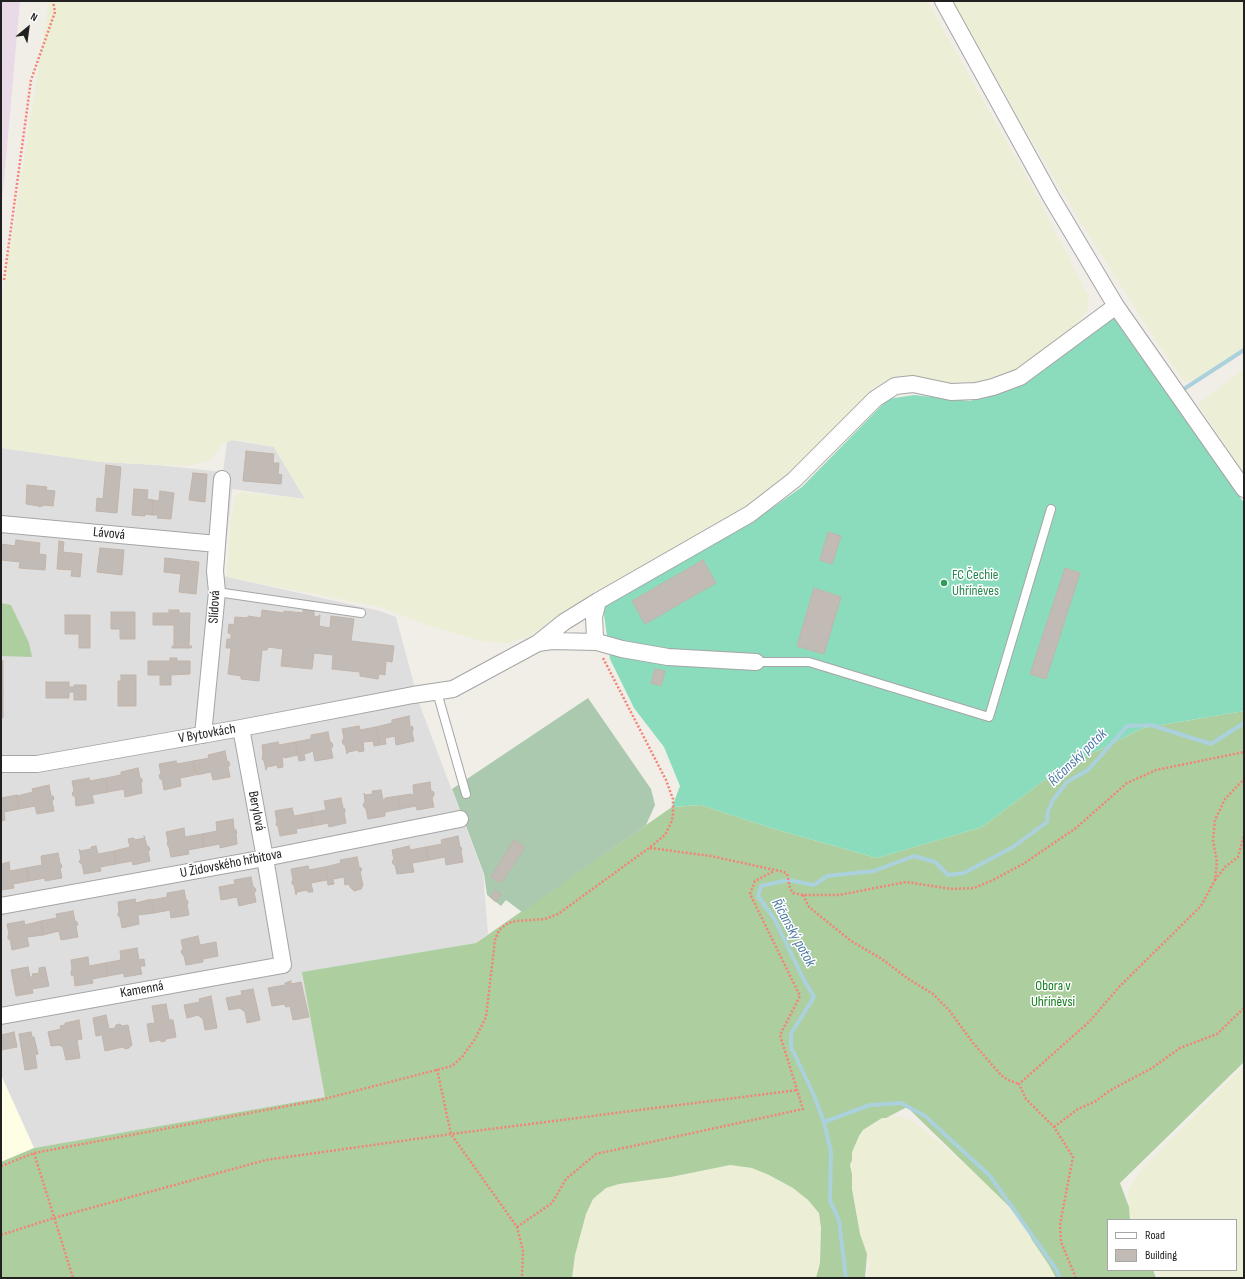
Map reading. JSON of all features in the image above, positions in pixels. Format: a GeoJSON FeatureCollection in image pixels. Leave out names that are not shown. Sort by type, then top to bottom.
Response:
{"type":"FeatureCollection","features":[{"type":"Feature","properties":{"kind":"street"},"geometry":{"type":"LineString","coordinates":[[943,1],[1051,197],[1116,306],[1244,488]]}},
{"type":"Feature","properties":{"kind":"street"},"geometry":{"type":"LineString","coordinates":[[538,643],[564,622],[598,601],[750,514],[794,480],[875,399],[894,386],[913,384],[951,392],[976,391],[993,387],[1020,377],[1116,306]]}},
{"type":"Feature","properties":{"kind":"street","name":"Slídová"},"geometry":{"type":"LineString","coordinates":[[203,735],[217,592],[215,571],[222,479]]}},
{"type":"Feature","properties":{"kind":"street","name":"Lávová"},"geometry":{"type":"LineString","coordinates":[[1,524],[217,544]]}},
{"type":"Feature","properties":{"kind":"street"},"geometry":{"type":"LineString","coordinates":[[597,642],[595,637],[594,617],[598,601]]}},
{"type":"Feature","properties":{"kind":"street"},"geometry":{"type":"LineString","coordinates":[[538,643],[552,641],[597,642],[622,649],[668,657],[756,662]]}},
{"type":"Feature","properties":{"kind":"street","name":"V Bytovkách"},"geometry":{"type":"LineString","coordinates":[[1,764],[37,764],[453,689],[538,643]]}},
{"type":"Feature","properties":{"kind":"street","name":"Berylová"},"geometry":{"type":"LineString","coordinates":[[241,728],[283,965]]}},
{"type":"Feature","properties":{"kind":"street","name":"U Židovského hřbitova"},"geometry":{"type":"LineString","coordinates":[[1,906],[265,858],[460,819]]}},
{"type":"Feature","properties":{"kind":"street","name":"Kamenná"},"geometry":{"type":"LineString","coordinates":[[1,1016],[283,965]]}},
{"type":"Feature","properties":{"kind":"lane"},"geometry":{"type":"LineString","coordinates":[[756,662],[809,662],[989,716],[1050,509]]}},
{"type":"Feature","properties":{"kind":"lane"},"geometry":{"type":"LineString","coordinates":[[217,592],[361,613]]}},
{"type":"Feature","properties":{"kind":"lane"},"geometry":{"type":"LineString","coordinates":[[437,692],[466,794]]}},
{"type":"Feature","properties":{"kind":"path"},"geometry":{"type":"LineString","coordinates":[[4,280],[31,80],[55,12],[53,1]]}},
{"type":"Feature","properties":{"kind":"path"},"geometry":{"type":"LineString","coordinates":[[1,1166],[34,1153],[320,1100],[452,1066],[462,1057],[475,1039],[486,1017],[495,940],[499,930],[508,923],[545,919],[558,914],[649,848],[665,835],[671,824],[673,816],[673,799],[666,780],[605,664],[597,642]]}},
{"type":"Feature","properties":{"kind":"path"},"geometry":{"type":"LineString","coordinates":[[649,848],[711,856],[784,872],[787,874],[790,888],[793,893],[803,895],[839,895],[906,882],[952,889],[974,888],[1023,864],[1076,828],[1127,783],[1156,770],[1244,752]]}},
{"type":"Feature","properties":{"kind":"path"},"geometry":{"type":"LineString","coordinates":[[1215,880],[1217,862],[1213,840],[1215,820],[1225,799],[1244,779]]}},
{"type":"Feature","properties":{"kind":"path"},"geometry":{"type":"LineString","coordinates":[[1020,1084],[1089,1022],[1120,986],[1201,906],[1215,880],[1225,868],[1238,857],[1244,835]]}},
{"type":"Feature","properties":{"kind":"path"},"geometry":{"type":"LineString","coordinates":[[517,1227],[552,1203],[566,1179],[596,1154],[803,1109],[780,1036],[800,996],[750,894],[755,881],[774,870]]}},
{"type":"Feature","properties":{"kind":"path"},"geometry":{"type":"LineString","coordinates":[[803,895],[809,907],[851,940],[933,994],[949,1010],[973,1043],[1001,1075],[1008,1080],[1020,1084],[1026,1099],[1054,1127],[1073,1157],[1060,1224],[1061,1242],[1076,1278]]}},
{"type":"Feature","properties":{"kind":"path"},"geometry":{"type":"LineString","coordinates":[[1054,1127],[1078,1109],[1096,1101],[1109,1091],[1152,1068],[1180,1048],[1217,1034],[1244,1008]]}},
{"type":"Feature","properties":{"kind":"path"},"geometry":{"type":"LineString","coordinates":[[436,1069],[451,1134],[517,1227],[523,1251],[522,1278]]}},
{"type":"Feature","properties":{"kind":"path"},"geometry":{"type":"LineString","coordinates":[[1,1235],[54,1218],[266,1160],[451,1134],[797,1090]]}},
{"type":"Feature","properties":{"kind":"path"},"geometry":{"type":"LineString","coordinates":[[34,1153],[73,1278]]}},
{"type":"Feature","properties":{"kind":"shaded area"},"geometry":{"type":"Polygon","coordinates":[[[1,1],[20,1],[1,214],[1,1]]]}},
{"type":"Feature","properties":{"kind":"shaded area"},"geometry":{"type":"Polygon","coordinates":[[[49,1],[927,1],[1035,192],[1088,296],[1088,309],[1068,333],[1017,373],[959,389],[898,378],[884,382],[872,389],[865,400],[804,465],[727,525],[590,598],[529,636],[508,643],[482,641],[430,626],[381,607],[227,577],[230,528],[235,497],[240,492],[305,499],[274,447],[253,442],[232,440],[222,444],[213,457],[208,461],[185,466],[102,462],[1,448],[1,306],[49,1]]]}},
{"type":"Feature","properties":{"kind":"shaded area"},"geometry":{"type":"Polygon","coordinates":[[[953,1],[1244,1],[1244,349],[1196,380],[1184,381],[1159,345],[1082,224],[1022,124],[953,1]]]}},
{"type":"Feature","properties":{"kind":"shaded area"},"geometry":{"type":"Polygon","coordinates":[[[1244,369],[1244,474],[1198,404],[1244,369]]]}},
{"type":"Feature","properties":{"kind":"shaded area"},"geometry":{"type":"Polygon","coordinates":[[[232,440],[274,447],[305,499],[232,489],[223,576],[380,611],[396,617],[419,703],[483,873],[488,934],[476,943],[303,972],[325,1097],[34,1148],[1,1075],[1,448],[102,462],[156,465],[223,472],[227,442],[232,440]]]}},
{"type":"Feature","properties":{"kind":"shaded area"},"geometry":{"type":"Polygon","coordinates":[[[588,698],[651,789],[655,805],[646,825],[522,912],[506,900],[501,906],[487,895],[484,874],[452,789],[588,698]]]}},
{"type":"Feature","properties":{"kind":"shaded area"},"geometry":{"type":"Polygon","coordinates":[[[1244,1065],[1244,1278],[1161,1278],[1158,1271],[1237,1271],[1237,1219],[1130,1219],[1128,1191],[1143,1168],[1244,1065]]]}},
{"type":"Feature","properties":{"kind":"shaded area"},"geometry":{"type":"Polygon","coordinates":[[[1,1075],[34,1148],[1,1162],[1,1075]]]}},
{"type":"Feature","properties":{"kind":"shaded area"},"geometry":{"type":"Polygon","coordinates":[[[898,1116],[913,1121],[965,1164],[1010,1207],[1050,1265],[1056,1278],[868,1278],[870,1265],[860,1234],[852,1189],[852,1152],[859,1136],[869,1126],[882,1118],[898,1116]]]}},
{"type":"Feature","properties":{"kind":"shaded area"},"geometry":{"type":"Polygon","coordinates":[[[730,1165],[752,1168],[769,1175],[793,1188],[808,1200],[819,1213],[821,1228],[820,1263],[816,1278],[572,1278],[575,1255],[586,1214],[593,1199],[606,1188],[619,1184],[671,1177],[730,1165]]]}},
{"type":"Feature","properties":{"kind":"green space"},"geometry":{"type":"Polygon","coordinates":[[[1113,317],[1244,503],[1244,711],[1143,728],[1055,772],[982,827],[877,858],[771,828],[701,805],[672,807],[680,786],[664,747],[634,708],[610,659],[603,607],[752,522],[802,487],[888,399],[914,395],[970,401],[1016,388],[1113,317]]]}},
{"type":"Feature","properties":{"kind":"green space"},"geometry":{"type":"Polygon","coordinates":[[[1,603],[11,605],[29,643],[32,657],[1,656],[1,603]]]}},
{"type":"Feature","properties":{"kind":"green space","name":"Obora v Uhříněvsi"},"geometry":{"type":"Polygon","coordinates":[[[1244,711],[1244,1062],[1120,1183],[1129,1207],[1130,1219],[1107,1219],[1107,1271],[1153,1271],[1156,1278],[1056,1278],[1032,1240],[1022,1219],[907,1107],[886,1118],[882,1118],[863,1130],[852,1152],[852,1160],[850,1165],[852,1174],[852,1189],[860,1234],[867,1254],[865,1278],[816,1278],[820,1263],[821,1228],[819,1213],[808,1200],[793,1188],[769,1175],[752,1168],[730,1165],[671,1177],[619,1184],[606,1188],[593,1199],[586,1214],[575,1255],[572,1278],[1,1278],[1,1162],[34,1148],[325,1097],[302,972],[476,943],[672,807],[701,805],[771,828],[877,858],[982,827],[1055,772],[1143,728],[1244,711]]]}},
{"type":"Feature","properties":{"kind":"building"},"geometry":{"type":"Polygon","coordinates":[[[246,451],[274,454],[273,463],[279,463],[278,474],[282,475],[281,484],[243,481],[246,451]]]}},
{"type":"Feature","properties":{"kind":"building"},"geometry":{"type":"Polygon","coordinates":[[[106,465],[121,467],[117,513],[96,511],[97,498],[103,499],[106,465]]]}},
{"type":"Feature","properties":{"kind":"building"},"geometry":{"type":"Polygon","coordinates":[[[193,473],[207,474],[205,502],[189,500],[193,473]]]}},
{"type":"Feature","properties":{"kind":"building"},"geometry":{"type":"Polygon","coordinates":[[[27,485],[47,487],[46,490],[55,491],[53,506],[45,505],[39,507],[26,504],[27,485]]]}},
{"type":"Feature","properties":{"kind":"building"},"geometry":{"type":"Polygon","coordinates":[[[134,489],[148,490],[147,499],[153,500],[152,515],[132,515],[134,489]]]}},
{"type":"Feature","properties":{"kind":"building"},"geometry":{"type":"Polygon","coordinates":[[[160,491],[174,493],[171,519],[157,518],[158,515],[152,515],[153,500],[159,501],[160,491]]]}},
{"type":"Feature","properties":{"kind":"building"},"geometry":{"type":"Polygon","coordinates":[[[828,532],[841,536],[832,564],[820,560],[828,532]]]}},
{"type":"Feature","properties":{"kind":"building"},"geometry":{"type":"Polygon","coordinates":[[[16,540],[40,543],[39,554],[46,555],[45,570],[19,568],[20,562],[1,560],[1,544],[15,546],[16,540]]]}},
{"type":"Feature","properties":{"kind":"building"},"geometry":{"type":"Polygon","coordinates":[[[59,541],[64,542],[63,552],[82,554],[80,577],[71,576],[72,570],[57,569],[59,541]]]}},
{"type":"Feature","properties":{"kind":"building"},"geometry":{"type":"Polygon","coordinates":[[[100,548],[124,550],[122,575],[97,572],[100,548]]]}},
{"type":"Feature","properties":{"kind":"building"},"geometry":{"type":"Polygon","coordinates":[[[165,558],[199,562],[196,594],[179,592],[181,574],[164,572],[165,558]]]}},
{"type":"Feature","properties":{"kind":"building"},"geometry":{"type":"Polygon","coordinates":[[[703,560],[716,583],[645,624],[632,601],[703,560]]]}},
{"type":"Feature","properties":{"kind":"building"},"geometry":{"type":"Polygon","coordinates":[[[1065,568],[1080,573],[1046,679],[1030,674],[1065,568]]]}},
{"type":"Feature","properties":{"kind":"building"},"geometry":{"type":"Polygon","coordinates":[[[814,588],[841,597],[824,654],[797,646],[814,588]]]}},
{"type":"Feature","properties":{"kind":"building"},"geometry":{"type":"Polygon","coordinates":[[[303,609],[314,611],[314,616],[319,617],[320,615],[319,626],[330,628],[331,616],[354,619],[351,641],[394,646],[392,662],[386,661],[385,675],[379,674],[378,679],[360,676],[360,672],[332,669],[333,655],[314,653],[312,669],[281,666],[283,649],[268,647],[267,650],[262,650],[259,681],[241,679],[241,676],[228,674],[231,648],[226,648],[227,639],[231,639],[231,634],[228,633],[229,624],[234,625],[235,617],[248,618],[248,616],[261,618],[262,610],[284,613],[284,611],[303,613],[303,609]]]}},
{"type":"Feature","properties":{"kind":"building"},"geometry":{"type":"Polygon","coordinates":[[[169,610],[179,610],[179,613],[190,613],[189,646],[192,646],[191,648],[172,648],[172,646],[174,646],[174,625],[153,625],[153,613],[169,613],[169,610]]]}},
{"type":"Feature","properties":{"kind":"building"},"geometry":{"type":"Polygon","coordinates":[[[111,612],[135,612],[135,639],[120,639],[120,629],[111,629],[111,612]]]}},
{"type":"Feature","properties":{"kind":"building"},"geometry":{"type":"Polygon","coordinates":[[[65,615],[90,615],[90,648],[79,648],[79,634],[65,634],[65,615]]]}},
{"type":"Feature","properties":{"kind":"building"},"geometry":{"type":"Polygon","coordinates":[[[170,658],[177,658],[177,661],[190,661],[190,674],[171,675],[171,685],[160,685],[160,675],[148,675],[148,661],[170,661],[170,658]]]}},
{"type":"Feature","properties":{"kind":"building"},"geometry":{"type":"Polygon","coordinates":[[[3,661],[3,690],[1,691],[1,662],[3,661]]]}},
{"type":"Feature","properties":{"kind":"building"},"geometry":{"type":"Polygon","coordinates":[[[655,669],[665,671],[661,686],[651,683],[655,669]]]}},
{"type":"Feature","properties":{"kind":"building"},"geometry":{"type":"Polygon","coordinates":[[[121,675],[136,675],[136,706],[118,706],[118,681],[121,681],[121,675]]]}},
{"type":"Feature","properties":{"kind":"building"},"geometry":{"type":"Polygon","coordinates":[[[46,682],[69,682],[69,687],[74,687],[74,685],[86,685],[86,700],[74,700],[74,692],[69,692],[69,698],[46,698],[46,682]]]}},
{"type":"Feature","properties":{"kind":"building"},"geometry":{"type":"Polygon","coordinates":[[[3,690],[3,718],[1,718],[1,691],[3,690]]]}},
{"type":"Feature","properties":{"kind":"building"},"geometry":{"type":"Polygon","coordinates":[[[409,716],[410,726],[413,727],[412,733],[414,741],[396,745],[395,736],[385,738],[386,744],[380,745],[376,727],[392,723],[392,720],[409,716]]]}},
{"type":"Feature","properties":{"kind":"building"},"geometry":{"type":"Polygon","coordinates":[[[359,726],[360,730],[376,727],[380,745],[374,746],[373,741],[363,742],[364,751],[359,752],[358,750],[348,752],[347,754],[345,745],[342,741],[344,738],[342,729],[359,726]]]}},
{"type":"Feature","properties":{"kind":"building"},"geometry":{"type":"Polygon","coordinates":[[[328,732],[330,742],[333,746],[331,749],[333,758],[315,761],[313,751],[311,751],[304,754],[305,760],[299,761],[295,742],[311,739],[311,735],[328,732]]]}},
{"type":"Feature","properties":{"kind":"building"},"geometry":{"type":"Polygon","coordinates":[[[278,742],[279,745],[295,742],[298,755],[284,758],[284,756],[282,757],[283,767],[278,768],[277,765],[267,767],[266,770],[262,759],[262,745],[278,742]]]}},
{"type":"Feature","properties":{"kind":"building"},"geometry":{"type":"Polygon","coordinates":[[[225,751],[227,761],[230,765],[228,767],[230,777],[213,780],[211,772],[196,775],[193,761],[209,758],[208,755],[225,751]]]}},
{"type":"Feature","properties":{"kind":"building"},"geometry":{"type":"Polygon","coordinates":[[[176,761],[177,764],[193,761],[195,775],[180,778],[181,786],[164,790],[162,779],[160,779],[159,775],[161,774],[159,764],[176,761]]]}},
{"type":"Feature","properties":{"kind":"building"},"geometry":{"type":"Polygon","coordinates":[[[138,768],[140,778],[142,779],[142,793],[125,797],[124,789],[108,792],[106,778],[121,775],[121,772],[138,768]]]}},
{"type":"Feature","properties":{"kind":"building"},"geometry":{"type":"Polygon","coordinates":[[[89,778],[90,781],[105,778],[108,792],[92,795],[94,803],[76,806],[75,796],[73,796],[72,793],[74,791],[72,781],[89,778]]]}},
{"type":"Feature","properties":{"kind":"building"},"geometry":{"type":"Polygon","coordinates":[[[430,782],[431,791],[434,792],[432,798],[434,807],[417,810],[416,806],[400,809],[398,796],[414,795],[413,785],[430,782]]]}},
{"type":"Feature","properties":{"kind":"building"},"geometry":{"type":"Polygon","coordinates":[[[49,785],[51,796],[53,796],[54,799],[52,801],[54,811],[37,814],[35,806],[19,809],[17,796],[33,792],[32,789],[49,785]]]}},
{"type":"Feature","properties":{"kind":"building"},"geometry":{"type":"Polygon","coordinates":[[[381,790],[383,800],[385,800],[385,798],[398,796],[401,809],[385,812],[385,816],[368,819],[366,809],[363,804],[365,802],[364,793],[365,795],[373,794],[372,791],[381,790]]]}},
{"type":"Feature","properties":{"kind":"building"},"geometry":{"type":"Polygon","coordinates":[[[17,795],[19,809],[4,812],[5,820],[1,821],[1,798],[17,795]]]}},
{"type":"Feature","properties":{"kind":"building"},"geometry":{"type":"Polygon","coordinates":[[[341,798],[343,808],[345,809],[344,813],[346,823],[329,827],[328,823],[313,826],[310,813],[326,810],[324,801],[341,798]]]}},
{"type":"Feature","properties":{"kind":"building"},"geometry":{"type":"Polygon","coordinates":[[[292,808],[294,816],[310,813],[313,826],[296,829],[297,833],[280,836],[278,826],[276,825],[277,822],[275,811],[292,808]]]}},
{"type":"Feature","properties":{"kind":"building"},"geometry":{"type":"Polygon","coordinates":[[[233,819],[234,829],[237,833],[237,844],[220,848],[220,844],[204,847],[202,834],[217,831],[216,822],[233,819]]]}},
{"type":"Feature","properties":{"kind":"building"},"geometry":{"type":"Polygon","coordinates":[[[184,828],[185,837],[202,834],[204,847],[188,850],[189,854],[171,857],[166,832],[184,828]]]}},
{"type":"Feature","properties":{"kind":"building"},"geometry":{"type":"Polygon","coordinates":[[[458,836],[460,847],[462,848],[461,852],[463,862],[446,865],[445,857],[429,860],[426,847],[442,844],[441,840],[458,836]]]}},
{"type":"Feature","properties":{"kind":"building"},"geometry":{"type":"Polygon","coordinates":[[[134,838],[134,840],[145,838],[147,846],[150,850],[148,851],[150,861],[133,865],[132,861],[116,864],[114,851],[130,847],[128,839],[134,838]]]}},
{"type":"Feature","properties":{"kind":"building"},"geometry":{"type":"Polygon","coordinates":[[[514,840],[525,847],[501,883],[491,877],[514,840]]]}},
{"type":"Feature","properties":{"kind":"building"},"geometry":{"type":"Polygon","coordinates":[[[96,846],[98,854],[114,851],[116,864],[100,867],[101,871],[84,874],[82,864],[79,861],[81,859],[79,849],[80,851],[91,849],[91,847],[96,846]]]}},
{"type":"Feature","properties":{"kind":"building"},"geometry":{"type":"Polygon","coordinates":[[[409,846],[410,850],[426,847],[429,860],[412,863],[414,872],[397,874],[395,865],[392,861],[394,860],[392,850],[409,846]]]}},
{"type":"Feature","properties":{"kind":"building"},"geometry":{"type":"Polygon","coordinates":[[[58,853],[62,867],[60,868],[62,878],[45,881],[45,878],[29,881],[26,868],[42,865],[41,856],[58,853]]]}},
{"type":"Feature","properties":{"kind":"building"},"geometry":{"type":"Polygon","coordinates":[[[357,857],[359,867],[362,870],[360,872],[363,885],[361,889],[354,891],[349,884],[345,885],[344,877],[333,879],[334,884],[328,885],[325,867],[341,863],[340,860],[357,857]]]}},
{"type":"Feature","properties":{"kind":"building"},"geometry":{"type":"Polygon","coordinates":[[[9,862],[10,871],[26,868],[29,881],[13,884],[14,888],[1,890],[1,864],[9,862]]]}},
{"type":"Feature","properties":{"kind":"building"},"geometry":{"type":"Polygon","coordinates":[[[308,866],[309,870],[325,867],[327,880],[311,883],[313,892],[308,892],[307,890],[297,892],[296,895],[294,885],[292,884],[293,880],[291,869],[308,866]]]}},
{"type":"Feature","properties":{"kind":"building"},"geometry":{"type":"Polygon","coordinates":[[[251,877],[253,887],[256,891],[254,892],[256,902],[239,906],[237,897],[221,900],[219,887],[235,884],[234,880],[251,877]]]}},
{"type":"Feature","properties":{"kind":"building"},"geometry":{"type":"Polygon","coordinates":[[[184,890],[186,900],[188,901],[187,905],[189,915],[171,918],[170,910],[154,913],[152,900],[167,897],[167,893],[184,890]]]}},
{"type":"Feature","properties":{"kind":"building"},"geometry":{"type":"Polygon","coordinates":[[[495,890],[501,894],[496,902],[490,897],[495,890]]]}},
{"type":"Feature","properties":{"kind":"building"},"geometry":{"type":"Polygon","coordinates":[[[135,899],[136,903],[151,899],[154,913],[138,915],[139,924],[122,928],[120,917],[118,916],[118,902],[135,899]]]}},
{"type":"Feature","properties":{"kind":"building"},"geometry":{"type":"Polygon","coordinates":[[[73,911],[75,921],[78,925],[76,926],[78,937],[61,940],[59,931],[43,935],[41,921],[57,918],[56,914],[73,911]]]}},
{"type":"Feature","properties":{"kind":"building"},"geometry":{"type":"Polygon","coordinates":[[[24,921],[25,925],[41,921],[43,935],[27,937],[29,946],[12,950],[10,939],[8,939],[9,934],[7,924],[24,921]]]}},
{"type":"Feature","properties":{"kind":"building"},"geometry":{"type":"Polygon","coordinates":[[[198,936],[200,945],[216,942],[218,956],[203,959],[203,962],[186,965],[181,951],[183,949],[181,940],[198,936]]]}},
{"type":"Feature","properties":{"kind":"building"},"geometry":{"type":"Polygon","coordinates":[[[137,948],[139,960],[144,959],[145,966],[140,966],[142,974],[124,977],[124,973],[108,976],[105,963],[121,960],[120,951],[137,948]]]}},
{"type":"Feature","properties":{"kind":"building"},"geometry":{"type":"Polygon","coordinates":[[[88,957],[89,966],[105,963],[108,976],[92,979],[93,983],[75,986],[74,976],[71,975],[71,960],[88,957]]]}},
{"type":"Feature","properties":{"kind":"building"},"geometry":{"type":"Polygon","coordinates":[[[28,967],[30,977],[33,977],[32,974],[39,973],[39,968],[45,967],[49,986],[32,989],[33,993],[16,996],[11,970],[28,967]]]}},
{"type":"Feature","properties":{"kind":"building"},"geometry":{"type":"Polygon","coordinates":[[[291,981],[291,984],[301,982],[309,1017],[293,1020],[290,1006],[286,1007],[284,1004],[272,1006],[268,988],[285,985],[285,983],[291,981]]]}},
{"type":"Feature","properties":{"kind":"building"},"geometry":{"type":"Polygon","coordinates":[[[253,989],[260,1020],[247,1023],[245,1012],[240,1008],[229,1010],[226,998],[242,995],[241,991],[253,989]]]}},
{"type":"Feature","properties":{"kind":"building"},"geometry":{"type":"Polygon","coordinates":[[[211,996],[217,1028],[205,1030],[203,1019],[198,1015],[187,1018],[184,1005],[200,1002],[199,999],[211,996]]]}},
{"type":"Feature","properties":{"kind":"building"},"geometry":{"type":"Polygon","coordinates":[[[166,1004],[169,1020],[173,1020],[176,1037],[166,1039],[162,1042],[159,1040],[150,1042],[147,1024],[155,1023],[152,1006],[166,1004]]]}},
{"type":"Feature","properties":{"kind":"building"},"geometry":{"type":"Polygon","coordinates":[[[106,1015],[109,1029],[115,1028],[116,1025],[120,1024],[122,1026],[128,1025],[132,1045],[129,1048],[125,1049],[123,1047],[105,1051],[102,1035],[96,1036],[93,1018],[106,1015]]]}},
{"type":"Feature","properties":{"kind":"building"},"geometry":{"type":"Polygon","coordinates":[[[79,1020],[82,1039],[77,1040],[80,1058],[66,1060],[63,1047],[59,1045],[51,1046],[48,1032],[61,1029],[60,1026],[65,1025],[65,1023],[79,1020]]]}},
{"type":"Feature","properties":{"kind":"building"},"geometry":{"type":"Polygon","coordinates":[[[14,1032],[17,1047],[1,1050],[1,1035],[14,1032]]]}},
{"type":"Feature","properties":{"kind":"building"},"geometry":{"type":"Polygon","coordinates":[[[31,1032],[32,1037],[34,1037],[38,1054],[35,1055],[37,1068],[25,1070],[19,1034],[31,1032]]]}},
{"type":"Feature","properties":{"kind":"waterway"},"geometry":{"type":"LineString","coordinates":[[1184,389],[1244,350]]}},
{"type":"Feature","properties":{"kind":"waterway","name":"Říčanský potok"},"geometry":{"type":"LineString","coordinates":[[846,1278],[839,1220],[830,1201],[831,1152],[824,1122],[813,1093],[791,1047],[791,1034],[814,997],[803,978],[775,920],[758,896],[761,886],[788,880],[814,885],[827,876],[874,871],[914,856],[935,862],[948,875],[964,873],[1013,847],[1047,822],[1048,811],[1053,800],[1067,782],[1088,770],[1127,726],[1151,725],[1211,744],[1244,723]]}},
{"type":"Feature","properties":{"kind":"waterway"},"geometry":{"type":"LineString","coordinates":[[824,1122],[870,1105],[901,1103],[925,1116],[990,1176],[1056,1269],[1060,1278]]}},
{"type":"Feature","properties":{"kind":"place","name":"FC Čechie Uhříněves"},"geometry":{"type":"Point","coordinates":[944,583]}}]}
